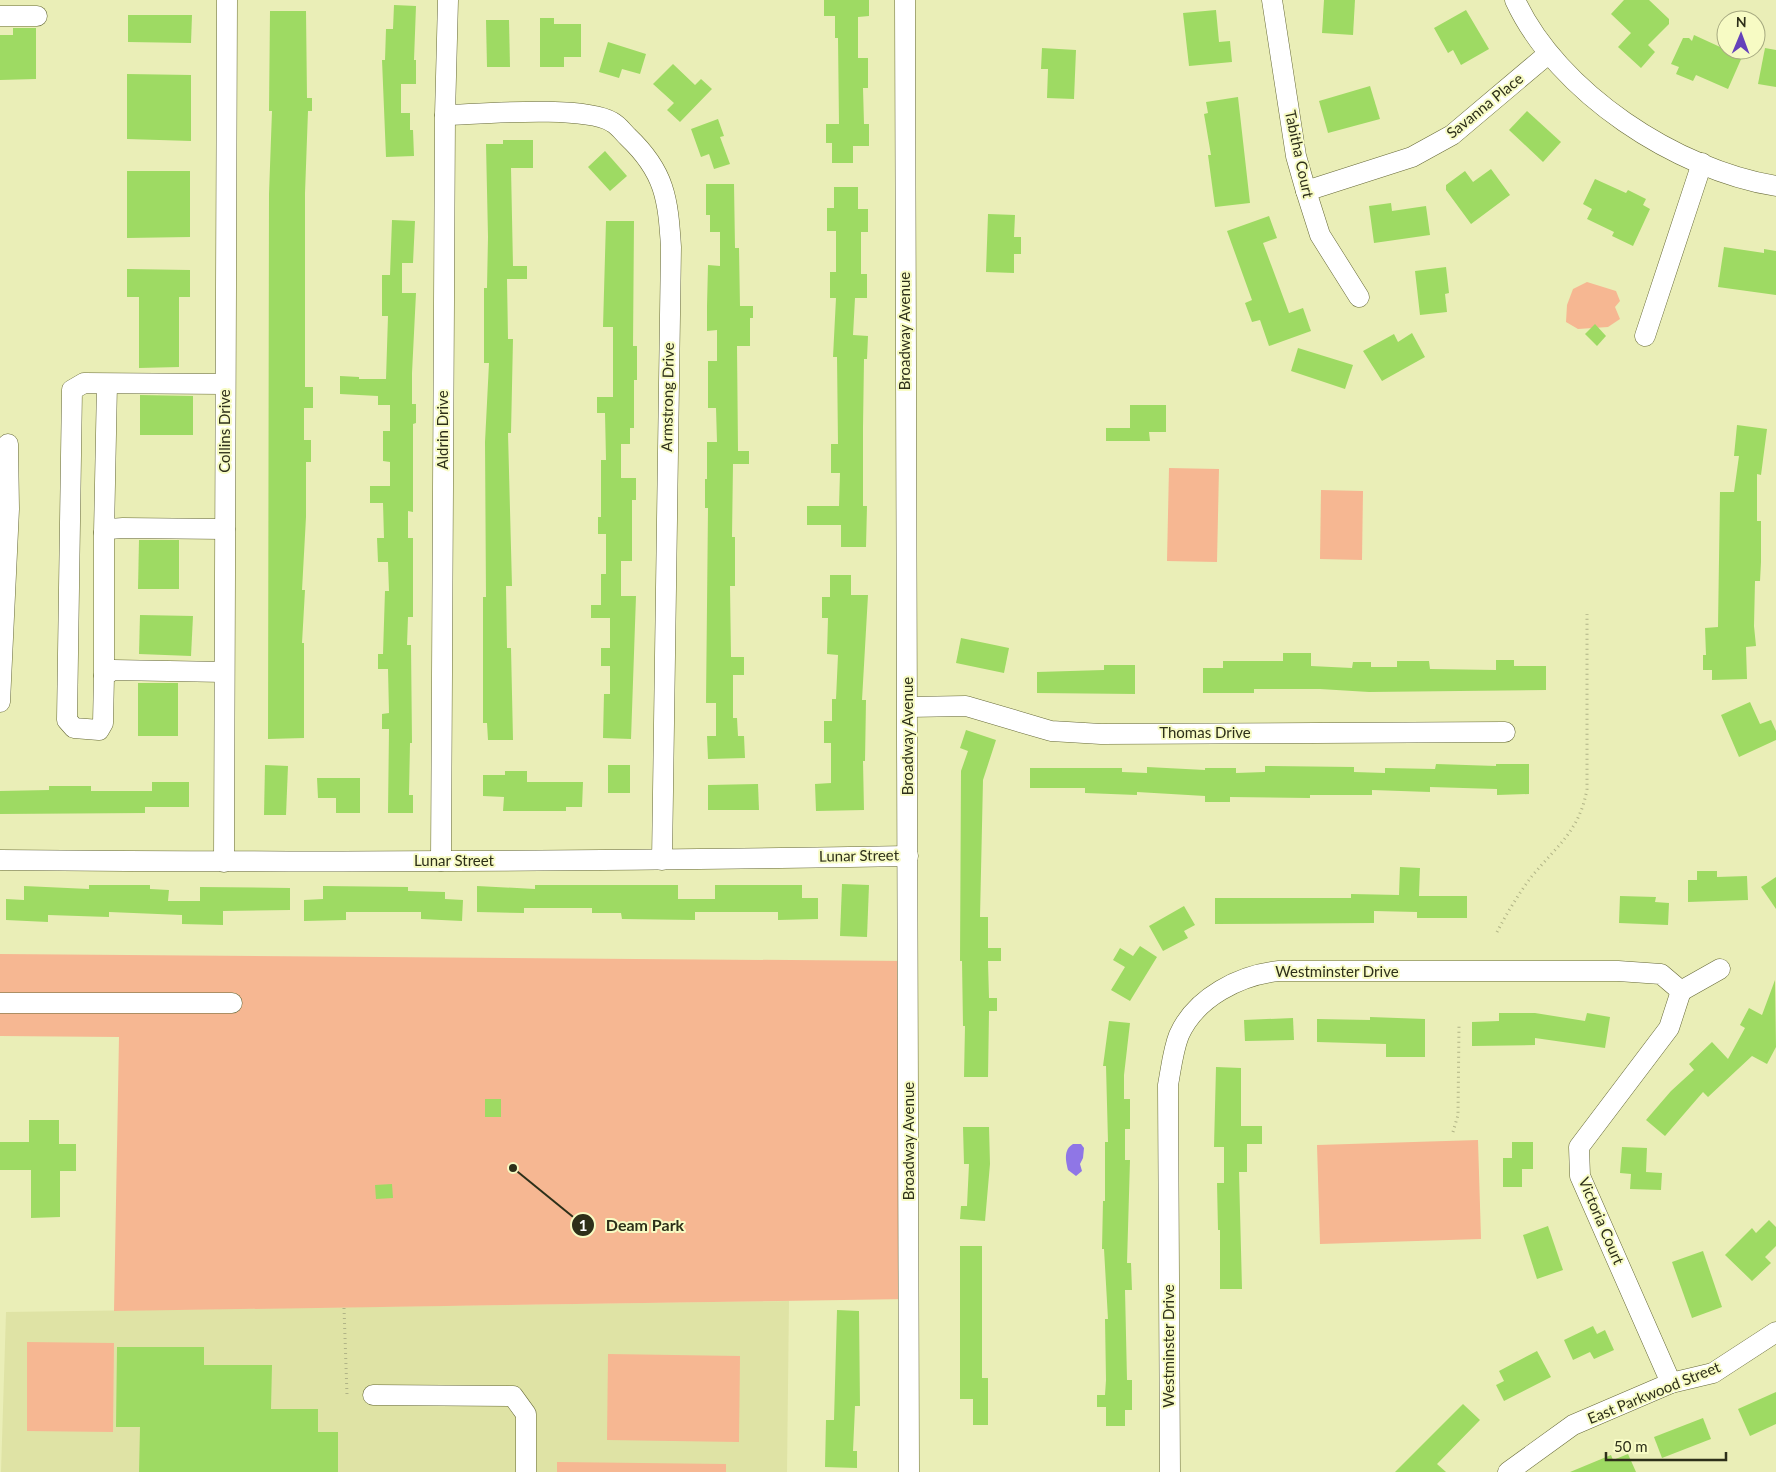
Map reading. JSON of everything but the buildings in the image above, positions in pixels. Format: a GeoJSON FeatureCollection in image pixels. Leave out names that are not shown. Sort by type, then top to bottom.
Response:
{"type":"FeatureCollection","features":[{"type":"Feature","properties":{"kind":"street","name":"Collins Drive"},"geometry":{"type":"LineString","coordinates":[[224,862],[227,0]]}},
{"type":"Feature","properties":{"kind":"street","name":"Aldrin Drive"},"geometry":{"type":"LineString","coordinates":[[441,860],[445,115],[448,0]]}},
{"type":"Feature","properties":{"kind":"street","name":"Broadway Avenue"},"geometry":{"type":"LineString","coordinates":[[905,0],[904,312],[908,707],[909,1472]]}},
{"type":"Feature","properties":{"kind":"street","name":"Tabitha Court"},"geometry":{"type":"LineString","coordinates":[[1272,0],[1296,156],[1306,191],[1320,235],[1359,297]]}},
{"type":"Feature","properties":{"kind":"street"},"geometry":{"type":"LineString","coordinates":[[1515,0],[1523,18],[1548,54],[1595,98],[1662,147],[1748,182],[1776,186]]}},
{"type":"Feature","properties":{"kind":"street"},"geometry":{"type":"LineString","coordinates":[[0,16],[36,16]]}},
{"type":"Feature","properties":{"kind":"street","name":"Savanna Place"},"geometry":{"type":"LineString","coordinates":[[1306,191],[1412,157],[1452,135],[1548,54]]}},
{"type":"Feature","properties":{"kind":"street","name":"Armstrong Drive"},"geometry":{"type":"LineString","coordinates":[[445,115],[577,112],[611,121],[644,152],[662,181],[669,213],[671,247],[662,860]]}},
{"type":"Feature","properties":{"kind":"street"},"geometry":{"type":"LineString","coordinates":[[1644,336],[1702,163]]}},
{"type":"Feature","properties":{"kind":"street"},"geometry":{"type":"LineString","coordinates":[[107,384],[103,723],[99,730],[74,728],[67,720],[72,390],[84,383],[225,384]]}},
{"type":"Feature","properties":{"kind":"street"},"geometry":{"type":"LineString","coordinates":[[0,702],[9,508],[4,467],[8,444]]}},
{"type":"Feature","properties":{"kind":"street"},"geometry":{"type":"LineString","coordinates":[[104,534],[109,529],[122,528],[225,529]]}},
{"type":"Feature","properties":{"kind":"street"},"geometry":{"type":"LineString","coordinates":[[104,676],[113,670],[224,672]]}},
{"type":"Feature","properties":{"kind":"street","name":"Thomas Drive"},"geometry":{"type":"LineString","coordinates":[[908,707],[966,706],[1051,731],[1100,734],[1505,732]]}},
{"type":"Feature","properties":{"kind":"street","name":"Lunar Street"},"geometry":{"type":"LineString","coordinates":[[0,860],[224,862],[662,860],[908,856]]}},
{"type":"Feature","properties":{"kind":"street"},"geometry":{"type":"LineString","coordinates":[[1681,992],[1720,969]]}},
{"type":"Feature","properties":{"kind":"street","name":"Westminster Drive"},"geometry":{"type":"LineString","coordinates":[[1170,1472],[1168,1085],[1178,1037],[1185,1024],[1208,997],[1260,973],[1280,971],[1618,970],[1661,974],[1681,992]]}},
{"type":"Feature","properties":{"kind":"street","name":"Victoria Court"},"geometry":{"type":"LineString","coordinates":[[1671,1383],[1580,1176],[1579,1147],[1669,1028],[1681,992]]}},
{"type":"Feature","properties":{"kind":"street"},"geometry":{"type":"LineString","coordinates":[[0,1003],[232,1003]]}},
{"type":"Feature","properties":{"kind":"street","name":"East Parkwood Street"},"geometry":{"type":"LineString","coordinates":[[1508,1472],[1573,1425],[1671,1383],[1713,1373],[1776,1332]]}},
{"type":"Feature","properties":{"kind":"street"},"geometry":{"type":"LineString","coordinates":[[373,1395],[513,1396],[526,1414],[526,1472]]}},
{"type":"Feature","properties":{"kind":"path"},"geometry":{"type":"LineString","coordinates":[[1497,932],[1531,878],[1572,830],[1584,809],[1587,789],[1587,614]]}},
{"type":"Feature","properties":{"kind":"path"},"geometry":{"type":"LineString","coordinates":[[1453,1132],[1458,1115],[1459,1025]]}},
{"type":"Feature","properties":{"kind":"path"},"geometry":{"type":"LineString","coordinates":[[344,1308],[348,1396]]}},
{"type":"Feature","properties":{"kind":"shaded area"},"geometry":{"type":"Polygon","coordinates":[[[1587,282],[1616,291],[1620,301],[1615,307],[1620,319],[1608,327],[1578,329],[1566,322],[1567,305],[1573,289],[1587,282]]]}},
{"type":"Feature","properties":{"kind":"shaded area"},"geometry":{"type":"Polygon","coordinates":[[[1169,468],[1219,469],[1217,562],[1167,561],[1169,468]]]}},
{"type":"Feature","properties":{"kind":"shaded area"},"geometry":{"type":"Polygon","coordinates":[[[1321,490],[1363,491],[1362,560],[1320,559],[1321,490]]]}},
{"type":"Feature","properties":{"kind":"shaded area"},"geometry":{"type":"Polygon","coordinates":[[[0,954],[908,961],[909,1299],[114,1311],[119,1037],[0,1036],[0,954]]]}},
{"type":"Feature","properties":{"kind":"shaded area"},"geometry":{"type":"Polygon","coordinates":[[[1478,1140],[1481,1239],[1320,1244],[1317,1145],[1478,1140]]]}},
{"type":"Feature","properties":{"kind":"shaded area"},"geometry":{"type":"Polygon","coordinates":[[[1073,1144],[1081,1144],[1084,1148],[1080,1164],[1082,1171],[1076,1176],[1068,1170],[1066,1159],[1066,1152],[1073,1144]]]}},
{"type":"Feature","properties":{"kind":"shaded area"},"geometry":{"type":"Polygon","coordinates":[[[789,1301],[787,1472],[1,1472],[6,1312],[789,1301]]]}},
{"type":"Feature","properties":{"kind":"shaded area"},"geometry":{"type":"Polygon","coordinates":[[[27,1342],[114,1343],[113,1432],[27,1431],[27,1342]]]}},
{"type":"Feature","properties":{"kind":"shaded area"},"geometry":{"type":"Polygon","coordinates":[[[608,1354],[740,1356],[739,1442],[607,1440],[608,1354]]]}},
{"type":"Feature","properties":{"kind":"shaded area"},"geometry":{"type":"Polygon","coordinates":[[[557,1462],[726,1464],[726,1472],[557,1472],[557,1462]]]}},
{"type":"Feature","properties":{"kind":"place","name":"Deam Park"},"geometry":{"type":"Point","coordinates":[513,1168]}}]}
